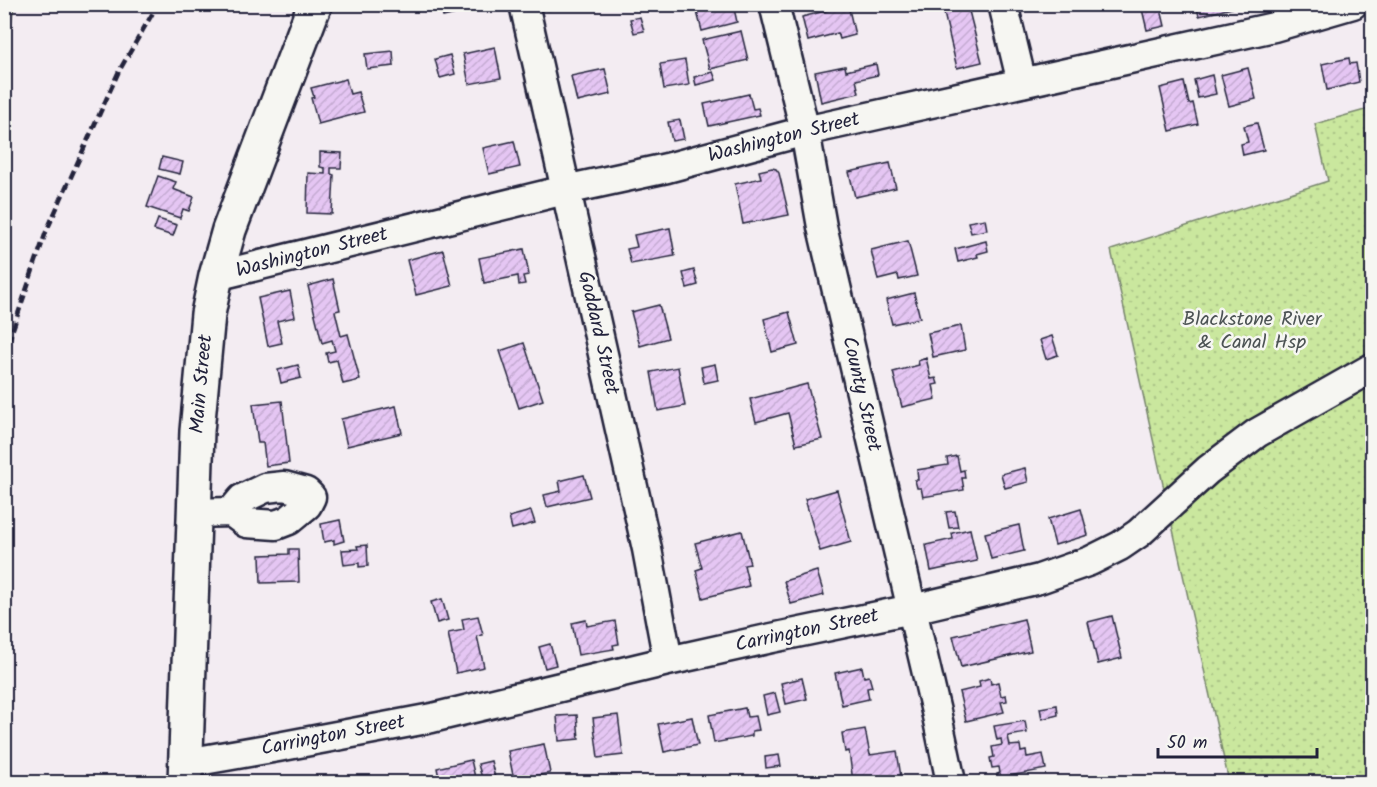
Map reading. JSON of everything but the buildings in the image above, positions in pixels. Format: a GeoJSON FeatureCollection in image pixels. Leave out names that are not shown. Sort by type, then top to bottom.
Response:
{"type":"FeatureCollection","features":[{"type":"Feature","properties":{"kind":"main road","name":"Main Street"},"geometry":{"type":"LineString","coordinates":[[186,773],[197,431],[208,314],[229,231],[315,4]]}},
{"type":"Feature","properties":{"kind":"street","name":"Goddard Street"},"geometry":{"type":"LineString","coordinates":[[524,4],[647,549],[668,662]]}},
{"type":"Feature","properties":{"kind":"street","name":"County Street"},"geometry":{"type":"LineString","coordinates":[[774,4],[805,131],[822,227],[951,783]]}},
{"type":"Feature","properties":{"kind":"street"},"geometry":{"type":"LineString","coordinates":[[1003,4],[1022,83]]}},
{"type":"Feature","properties":{"kind":"street","name":"Washington Street"},"geometry":{"type":"LineString","coordinates":[[216,276],[565,190],[667,168],[805,131],[1022,83],[1271,16],[1353,4]]}},
{"type":"Feature","properties":{"kind":"street","name":"Carrington Street"},"geometry":{"type":"LineString","coordinates":[[186,773],[278,747],[432,718],[783,635],[912,609],[1039,579],[1090,561],[1120,546],[1139,533],[1208,470],[1257,433],[1372,368]]}},
{"type":"Feature","properties":{"kind":"street"},"geometry":{"type":"LineString","coordinates":[[194,513],[231,512]]}},
{"type":"Feature","properties":{"kind":"green space"},"geometry":{"type":"Polygon","coordinates":[[[4,5],[14,5],[5,60],[4,5]]]}},
{"type":"Feature","properties":{"kind":"green space","name":"Blackstone River & Canal Hsp"},"geometry":{"type":"Polygon","coordinates":[[[1372,108],[1372,782],[1229,782],[1111,250],[1328,181],[1315,124],[1372,108]]]}},
{"type":"Feature","properties":{"kind":"railway"},"geometry":{"type":"LineString","coordinates":[[4,355],[46,232],[119,71],[158,4]]}}]}
